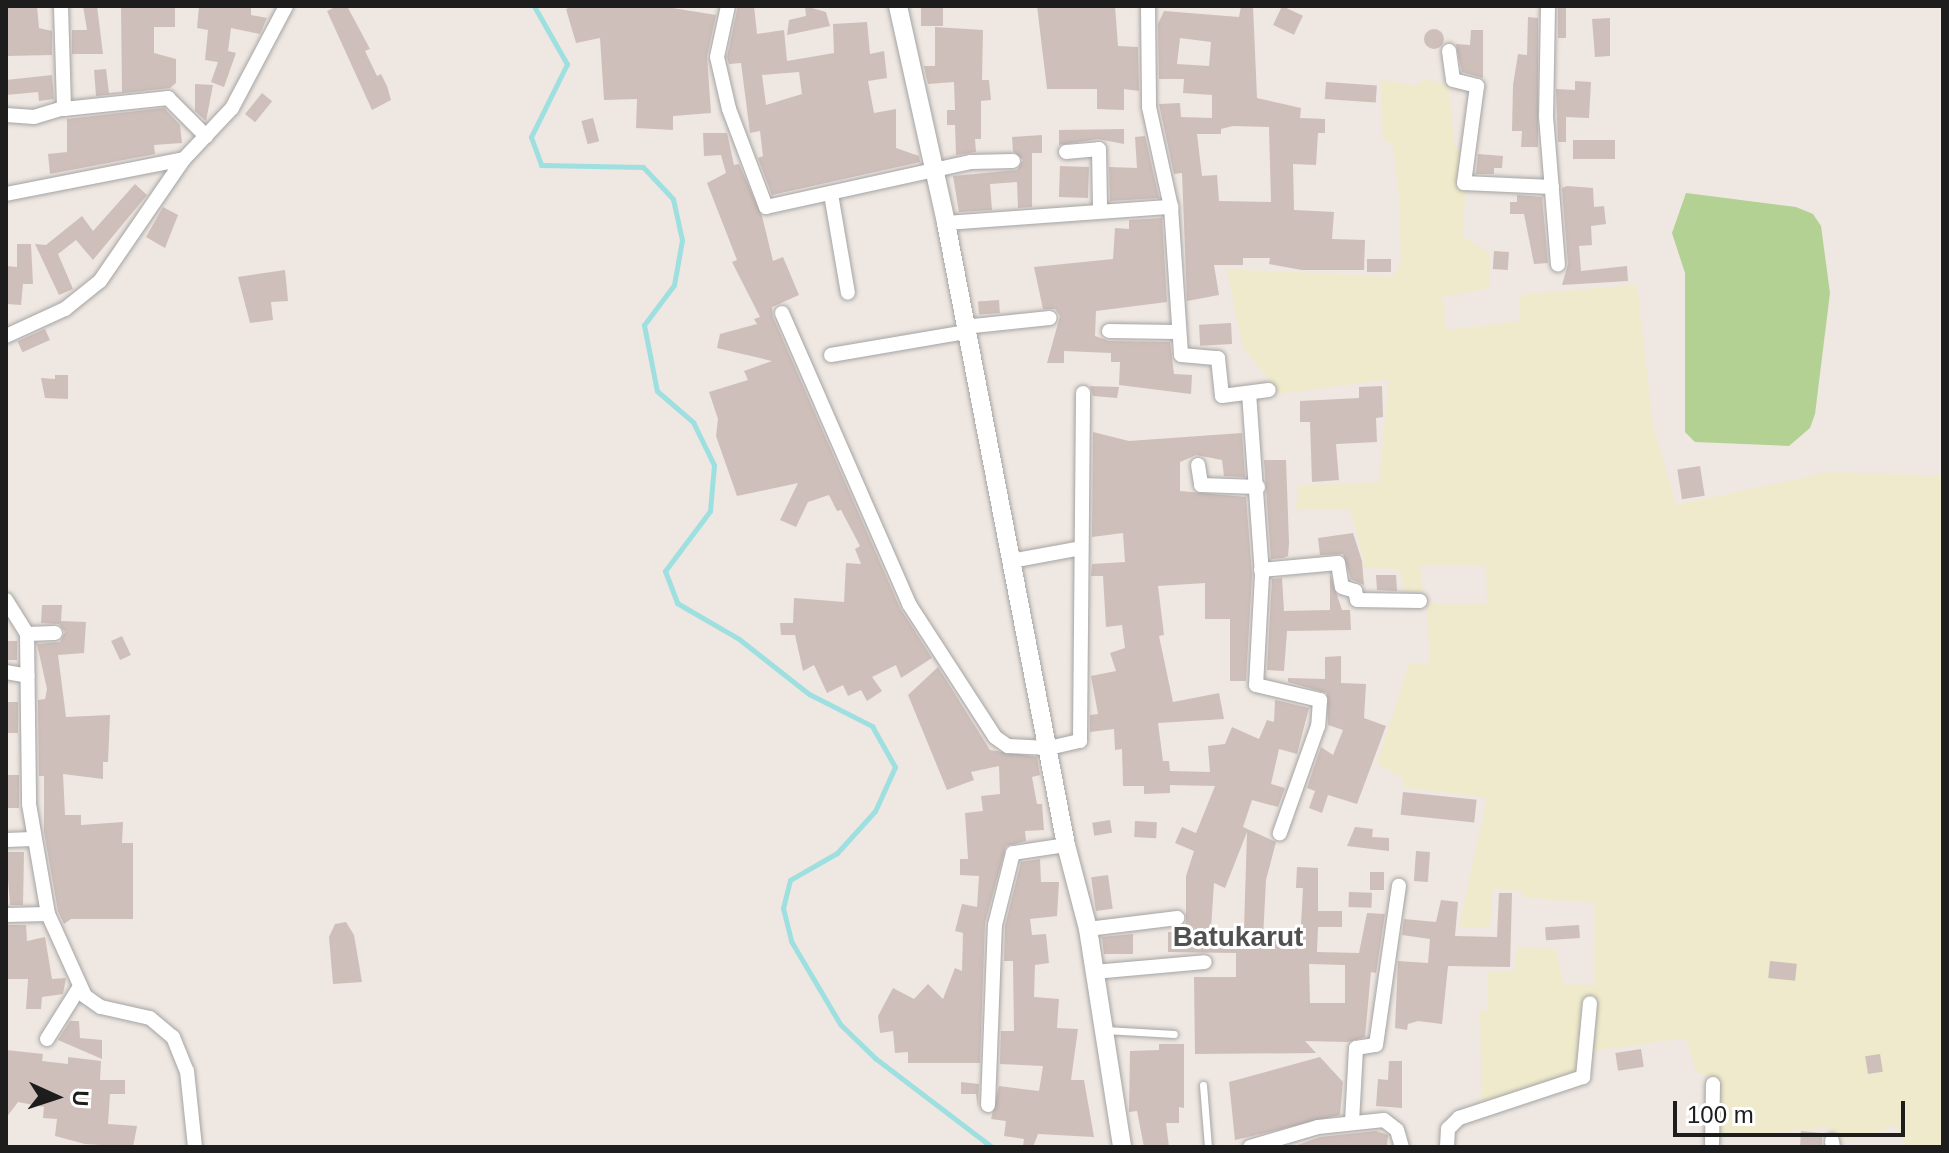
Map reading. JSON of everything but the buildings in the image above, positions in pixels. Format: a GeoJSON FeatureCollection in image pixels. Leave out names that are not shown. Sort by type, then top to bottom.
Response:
{"type":"FeatureCollection","features":[{"type":"Feature","properties":{"kind":"street"},"geometry":{"type":"LineString","coordinates":[[61,6],[64,108]]}},
{"type":"Feature","properties":{"kind":"street"},"geometry":{"type":"LineString","coordinates":[[6,336],[65,309],[100,281],[184,159],[239,98],[286,6]]}},
{"type":"Feature","properties":{"kind":"street"},"geometry":{"type":"LineString","coordinates":[[728,6],[717,57],[729,109],[764,205],[831,194],[971,162],[1013,161]]}},
{"type":"Feature","properties":{"kind":"street"},"geometry":{"type":"LineString","coordinates":[[898,6],[946,223],[1066,845],[1088,929],[1122,1147]]}},
{"type":"Feature","properties":{"kind":"street"},"geometry":{"type":"LineString","coordinates":[[1148,6],[1149,107],[1171,207],[1176,332],[1182,357],[1218,358],[1222,396],[1269,390]]}},
{"type":"Feature","properties":{"kind":"street"},"geometry":{"type":"LineString","coordinates":[[1548,6],[1546,116],[1558,265]]}},
{"type":"Feature","properties":{"kind":"street"},"geometry":{"type":"LineString","coordinates":[[1449,51],[1453,80],[1477,86],[1464,183],[1552,187]]}},
{"type":"Feature","properties":{"kind":"street"},"geometry":{"type":"LineString","coordinates":[[6,115],[34,117],[64,108],[168,98],[206,136]]}},
{"type":"Feature","properties":{"kind":"street"},"geometry":{"type":"LineString","coordinates":[[1066,152],[1099,149],[1100,208]]}},
{"type":"Feature","properties":{"kind":"street"},"geometry":{"type":"LineString","coordinates":[[6,194],[184,159]]}},
{"type":"Feature","properties":{"kind":"street"},"geometry":{"type":"LineString","coordinates":[[831,194],[848,293]]}},
{"type":"Feature","properties":{"kind":"street"},"geometry":{"type":"LineString","coordinates":[[946,223],[1100,208],[1171,207]]}},
{"type":"Feature","properties":{"kind":"street"},"geometry":{"type":"LineString","coordinates":[[782,313],[909,604],[995,737],[1008,746],[1049,748],[1080,741],[1083,393]]}},
{"type":"Feature","properties":{"kind":"street"},"geometry":{"type":"LineString","coordinates":[[831,355],[965,329],[1050,318]]}},
{"type":"Feature","properties":{"kind":"street"},"geometry":{"type":"LineString","coordinates":[[1109,331],[1176,332]]}},
{"type":"Feature","properties":{"kind":"street"},"geometry":{"type":"LineString","coordinates":[[1249,393],[1258,487],[1261,570],[1257,687],[1320,700],[1318,726],[1280,833]]}},
{"type":"Feature","properties":{"kind":"street"},"geometry":{"type":"LineString","coordinates":[[1198,465],[1201,485],[1258,487]]}},
{"type":"Feature","properties":{"kind":"street"},"geometry":{"type":"LineString","coordinates":[[1011,561],[1081,548]]}},
{"type":"Feature","properties":{"kind":"street"},"geometry":{"type":"LineString","coordinates":[[1261,570],[1338,563],[1342,587],[1354,590],[1357,600],[1420,601]]}},
{"type":"Feature","properties":{"kind":"street"},"geometry":{"type":"LineString","coordinates":[[6,600],[27,634],[33,839],[48,914],[79,988],[92,1002],[138,1013],[159,1024],[178,1047],[189,1083],[195,1147]]}},
{"type":"Feature","properties":{"kind":"street"},"geometry":{"type":"LineString","coordinates":[[27,634],[55,633]]}},
{"type":"Feature","properties":{"kind":"street"},"geometry":{"type":"LineString","coordinates":[[6,672],[28,676]]}},
{"type":"Feature","properties":{"kind":"street"},"geometry":{"type":"LineString","coordinates":[[6,840],[33,839]]}},
{"type":"Feature","properties":{"kind":"street"},"geometry":{"type":"LineString","coordinates":[[988,1105],[995,925],[1013,853],[1066,845]]}},
{"type":"Feature","properties":{"kind":"street"},"geometry":{"type":"LineString","coordinates":[[1352,1122],[1356,1048],[1376,1046],[1399,886]]}},
{"type":"Feature","properties":{"kind":"street"},"geometry":{"type":"LineString","coordinates":[[6,915],[48,914]]}},
{"type":"Feature","properties":{"kind":"street"},"geometry":{"type":"LineString","coordinates":[[1088,929],[1177,918]]}},
{"type":"Feature","properties":{"kind":"street"},"geometry":{"type":"LineString","coordinates":[[1094,972],[1205,962]]}},
{"type":"Feature","properties":{"kind":"street"},"geometry":{"type":"LineString","coordinates":[[47,1039],[79,988]]}},
{"type":"Feature","properties":{"kind":"street"},"geometry":{"type":"LineString","coordinates":[[1447,1147],[1448,1129],[1459,1118],[1583,1077],[1590,1003]]}},
{"type":"Feature","properties":{"kind":"street"},"geometry":{"type":"LineString","coordinates":[[1712,1147],[1713,1084]]}},
{"type":"Feature","properties":{"kind":"street"},"geometry":{"type":"LineString","coordinates":[[1250,1147],[1352,1122],[1389,1122],[1402,1147]]}},
{"type":"Feature","properties":{"kind":"lane"},"geometry":{"type":"LineString","coordinates":[[1103,1029],[1174,1034]]}},
{"type":"Feature","properties":{"kind":"lane"},"geometry":{"type":"LineString","coordinates":[[1203,1085],[1208,1147]]}},
{"type":"Feature","properties":{"kind":"shaded area"},"geometry":{"type":"Polygon","coordinates":[[[1425,79],[1448,86],[1455,146],[1468,161],[1462,236],[1489,253],[1490,288],[1442,297],[1446,330],[1519,321],[1520,296],[1526,294],[1637,285],[1653,425],[1676,505],[1831,472],[1943,476],[1943,1147],[1906,1147],[1896,1124],[1872,1136],[1839,1141],[1828,1127],[1715,1139],[1715,1078],[1696,1072],[1686,1038],[1590,1051],[1587,1074],[1482,1103],[1480,1012],[1488,1009],[1488,972],[1514,972],[1517,947],[1556,949],[1563,984],[1594,985],[1595,903],[1523,897],[1522,891],[1493,888],[1490,927],[1459,928],[1487,798],[1404,787],[1403,778],[1377,764],[1409,664],[1430,664],[1427,604],[1487,604],[1486,565],[1420,565],[1423,592],[1405,592],[1400,569],[1365,568],[1351,510],[1296,510],[1298,486],[1379,482],[1389,379],[1279,394],[1242,345],[1227,269],[1393,277],[1401,263],[1399,196],[1393,145],[1383,138],[1381,80],[1416,86],[1425,79]]]}},
{"type":"Feature","properties":{"kind":"green space"},"geometry":{"type":"Polygon","coordinates":[[[1686,193],[1796,207],[1813,214],[1821,226],[1830,293],[1815,414],[1810,428],[1789,446],[1695,442],[1685,432],[1685,273],[1672,233],[1686,193]]]}},
{"type":"Feature","properties":{"kind":"waterway"},"geometry":{"type":"LineString","coordinates":[[534,6],[567,64],[531,137],[541,165],[643,167],[673,199],[682,240],[674,285],[644,325],[657,391],[693,422],[714,465],[710,511],[665,571],[677,603],[739,639],[809,694],[872,726],[895,767],[875,811],[837,853],[790,880],[783,908],[791,941],[840,1024],[875,1058],[992,1147]]}},
{"type":"Feature","properties":{"kind":"district","name":"Batukarut"},"geometry":{"type":"Point","coordinates":[1238,937]}}]}
